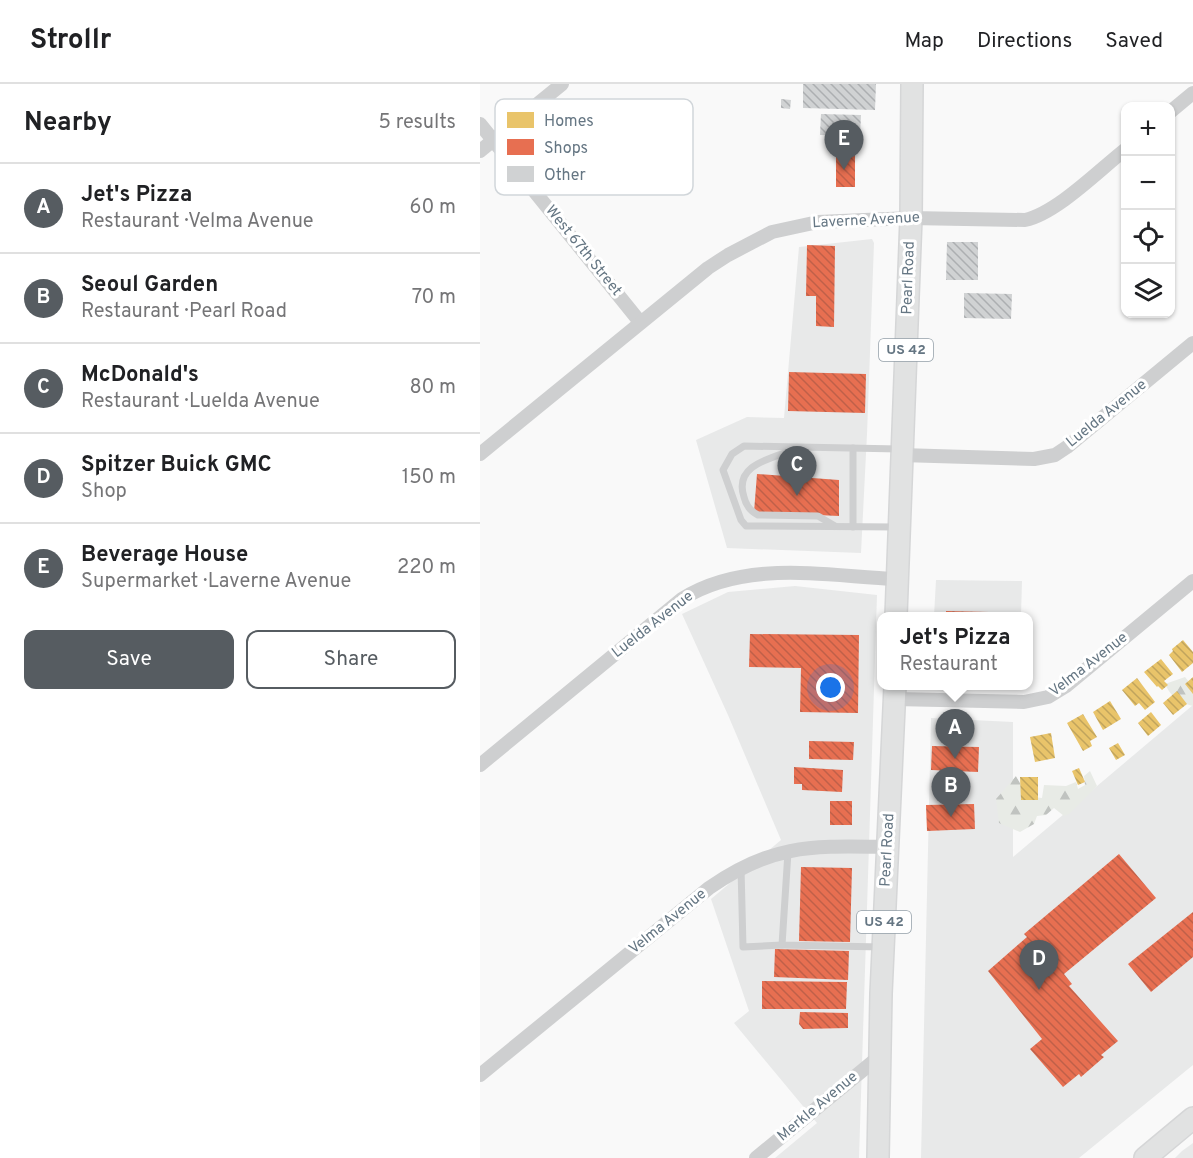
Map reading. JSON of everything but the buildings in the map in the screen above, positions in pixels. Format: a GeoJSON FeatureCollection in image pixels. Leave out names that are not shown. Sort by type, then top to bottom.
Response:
{"type":"FeatureCollection","features":[{"type":"Feature","properties":{"kind":"main road","name":"Pearl Road"},"geometry":{"type":"LineString","coordinates":[[896,612],[911,218],[912,84]]}},
{"type":"Feature","properties":{"kind":"main road","name":"Pearl Road"},"geometry":{"type":"LineString","coordinates":[[878,1158],[883,947],[895,692]]}},
{"type":"Feature","properties":{"kind":"main road"},"geometry":{"type":"LineString","coordinates":[[1145,1158],[1193,1118]]}},
{"type":"Feature","properties":{"kind":"street"},"geometry":{"type":"LineString","coordinates":[[544,99],[562,84]]}},
{"type":"Feature","properties":{"kind":"street"},"geometry":{"type":"LineString","coordinates":[[1175,108],[1193,93]]}},
{"type":"Feature","properties":{"kind":"street","name":"West 67th Street"},"geometry":{"type":"LineString","coordinates":[[480,124],[494,140]]}},
{"type":"Feature","properties":{"kind":"street"},"geometry":{"type":"LineString","coordinates":[[480,151],[494,140]]}},
{"type":"Feature","properties":{"kind":"street","name":"Laverne Avenue"},"geometry":{"type":"LineString","coordinates":[[480,454],[708,268],[772,232],[818,222],[911,218],[1017,220],[1034,218],[1050,211],[1121,152]]}},
{"type":"Feature","properties":{"kind":"street","name":"West 67th Street"},"geometry":{"type":"LineString","coordinates":[[538,195],[640,322]]}},
{"type":"Feature","properties":{"kind":"street","name":"Luelda Avenue"},"geometry":{"type":"LineString","coordinates":[[902,452],[1034,459],[1055,455],[1068,447],[1193,343]]}},
{"type":"Feature","properties":{"kind":"street","name":"Luelda Avenue"},"geometry":{"type":"LineString","coordinates":[[480,765],[682,599],[707,586],[747,575],[775,573],[896,579]]}},
{"type":"Feature","properties":{"kind":"street","name":"Velma Avenue"},"geometry":{"type":"LineString","coordinates":[[895,692],[1024,702],[1048,697],[1071,682],[1193,581]]}},
{"type":"Feature","properties":{"kind":"street","name":"Velma Avenue"},"geometry":{"type":"LineString","coordinates":[[480,1075],[709,888],[741,868],[759,859],[788,850],[810,847],[888,847]]}},
{"type":"Feature","properties":{"kind":"street","name":"Merkle Avenue"},"geometry":{"type":"LineString","coordinates":[[756,1158],[880,1056]]}},
{"type":"Feature","properties":{"kind":"lane"},"geometry":{"type":"LineString","coordinates":[[898,527],[746,526],[741,520],[723,470],[732,454],[744,446],[853,448],[902,452]]}},
{"type":"Feature","properties":{"kind":"lane"},"geometry":{"type":"LineString","coordinates":[[802,447],[761,462],[747,470],[741,479],[741,489],[746,504],[752,512],[758,515],[818,516],[838,527]]}},
{"type":"Feature","properties":{"kind":"lane"},"geometry":{"type":"LineString","coordinates":[[853,448],[853,527]]}},
{"type":"Feature","properties":{"kind":"lane"},"geometry":{"type":"LineString","coordinates":[[782,945],[788,850]]}},
{"type":"Feature","properties":{"kind":"lane"},"geometry":{"type":"LineString","coordinates":[[741,868],[743,947],[782,945],[883,947]]}},
{"type":"Feature","properties":{"kind":"shaded area"},"geometry":{"type":"Polygon","coordinates":[[[872,239],[874,243],[861,553],[727,548],[696,440],[747,417],[784,418],[799,247],[872,239]]]}},
{"type":"Feature","properties":{"kind":"shaded area"},"geometry":{"type":"Polygon","coordinates":[[[936,580],[1022,581],[1021,612],[934,612],[936,580]]]}},
{"type":"Feature","properties":{"kind":"shaded area"},"geometry":{"type":"Polygon","coordinates":[[[795,586],[877,595],[859,1158],[775,1158],[817,1123],[734,1023],[749,1011],[711,899],[781,840],[682,614],[728,592],[795,586]]]}},
{"type":"Feature","properties":{"kind":"shaded area"},"geometry":{"type":"Polygon","coordinates":[[[1193,705],[1193,1065],[1079,1158],[921,1158],[931,718],[1013,722],[1013,857],[1193,705]]]}},
{"type":"Feature","properties":{"kind":"shaded area"},"geometry":{"type":"Polygon","coordinates":[[[1193,1143],[1193,1158],[1175,1158],[1182,1151],[1193,1143]]]}},
{"type":"Feature","properties":{"kind":"green space"},"geometry":{"type":"Polygon","coordinates":[[[1185,677],[1193,687],[1191,692],[1193,693],[1193,706],[1176,699],[1165,684],[1185,677]]]}},
{"type":"Feature","properties":{"kind":"green space"},"geometry":{"type":"Polygon","coordinates":[[[1090,771],[1097,786],[1069,814],[1064,816],[1054,808],[1046,815],[1037,816],[1034,824],[1020,832],[999,823],[996,799],[1016,776],[1033,797],[1042,798],[1044,785],[1066,786],[1076,782],[1078,789],[1085,785],[1084,776],[1090,771]]]}},
{"type":"Feature","properties":{"kind":"place","name":"Beverage House"},"geometry":{"type":"Point","coordinates":[844,170]}},
{"type":"Feature","properties":{"kind":"place","name":"McDonald's"},"geometry":{"type":"Point","coordinates":[797,496]}},
{"type":"Feature","properties":{"kind":"place","name":"Jet's Pizza"},"geometry":{"type":"Point","coordinates":[955,759]}},
{"type":"Feature","properties":{"kind":"place","name":"Seoul Garden"},"geometry":{"type":"Point","coordinates":[951,817]}},
{"type":"Feature","properties":{"kind":"place","name":"Spitzer Buick GMC"},"geometry":{"type":"Point","coordinates":[1039,990]}}]}
